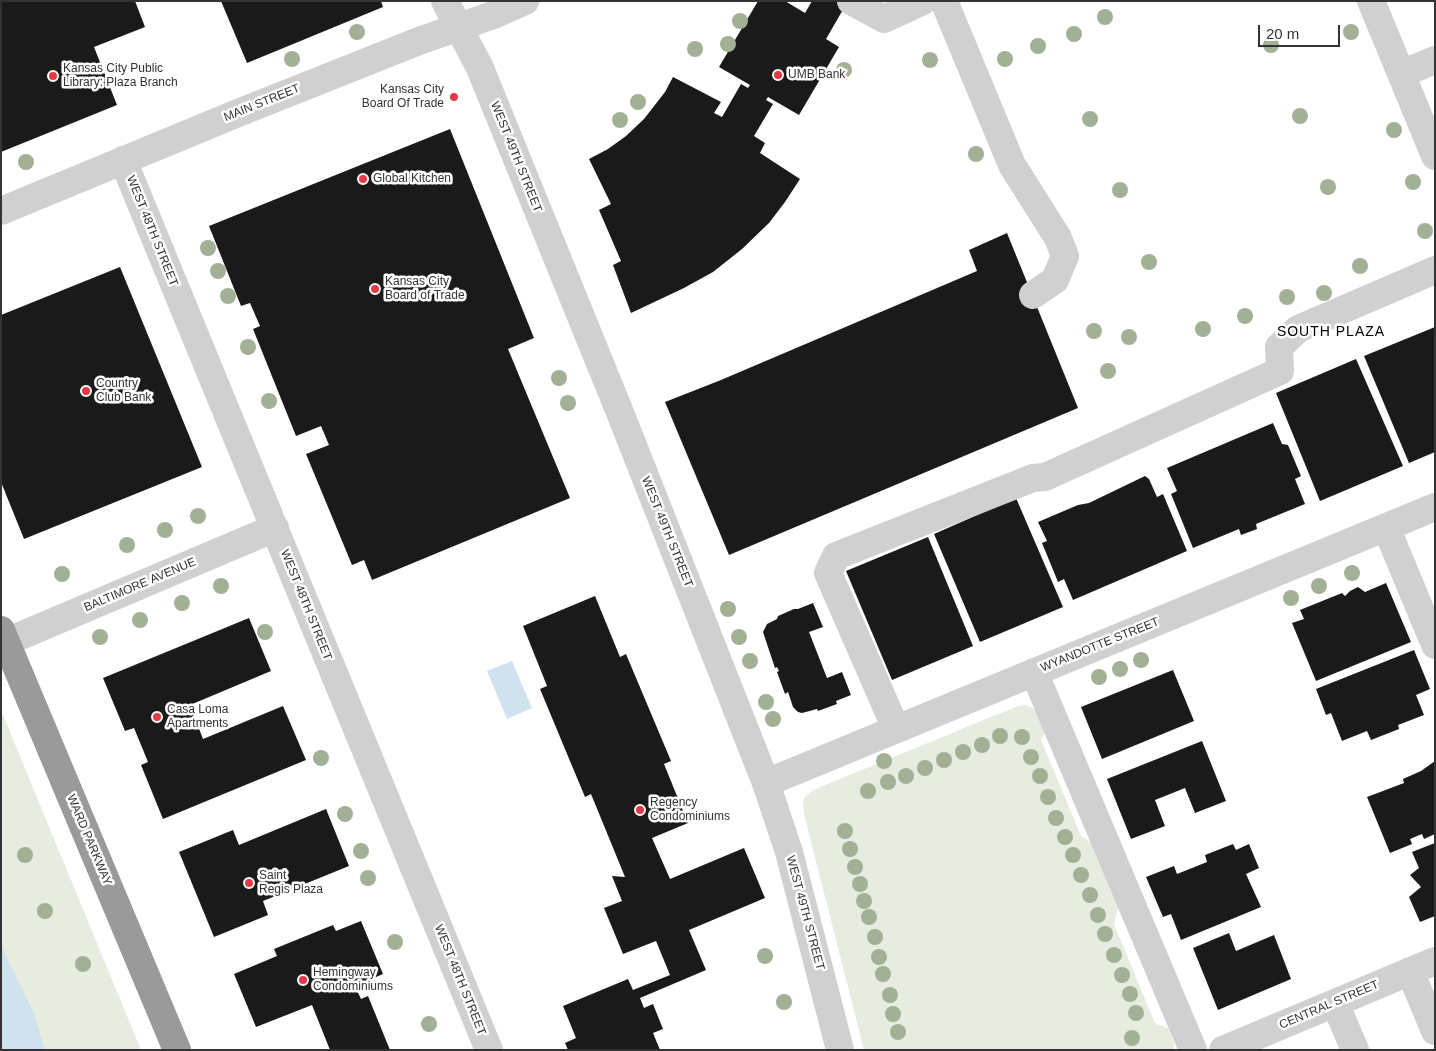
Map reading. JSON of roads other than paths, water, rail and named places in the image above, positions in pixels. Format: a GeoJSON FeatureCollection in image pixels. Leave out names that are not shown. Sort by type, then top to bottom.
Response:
{"type":"FeatureCollection","features":[{"type":"Feature","properties":{"kind":"highway","name":"WARD PARKWAY"},"geometry":{"type":"LineString","coordinates":[[4,636],[177,1050]]}},
{"type":"Feature","properties":{"kind":"street","name":"WEST 49TH STREET"},"geometry":{"type":"LineString","coordinates":[[445,1],[484,78],[621,415],[766,782],[789,852],[840,1050]]}},
{"type":"Feature","properties":{"kind":"street","name":"MAIN STREET"},"geometry":{"type":"LineString","coordinates":[[1,211],[401,48],[458,28],[525,1]]}},
{"type":"Feature","properties":{"kind":"street"},"geometry":{"type":"LineString","coordinates":[[851,1],[884,19],[923,1]]}},
{"type":"Feature","properties":{"kind":"street"},"geometry":{"type":"LineString","coordinates":[[944,1],[1012,164],[1058,238],[1065,256],[1055,280],[1033,295]]}},
{"type":"Feature","properties":{"kind":"street"},"geometry":{"type":"LineString","coordinates":[[1371,1],[1435,156]]}},
{"type":"Feature","properties":{"kind":"street"},"geometry":{"type":"LineString","coordinates":[[1401,74],[1435,60]]}},
{"type":"Feature","properties":{"kind":"street","name":"WEST 48TH STREET"},"geometry":{"type":"LineString","coordinates":[[123,160],[489,1050]]}},
{"type":"Feature","properties":{"kind":"street"},"geometry":{"type":"LineString","coordinates":[[896,729],[828,573],[836,556],[1033,478],[1045,477],[1280,371],[1279,347],[1298,329],[1435,270]]}},
{"type":"Feature","properties":{"kind":"street","name":"WYANDOTTE STREET"},"geometry":{"type":"LineString","coordinates":[[766,782],[1435,507]]}},
{"type":"Feature","properties":{"kind":"street"},"geometry":{"type":"LineString","coordinates":[[1386,527],[1435,645]]}},
{"type":"Feature","properties":{"kind":"street","name":"BALTIMORE AVENUE"},"geometry":{"type":"LineString","coordinates":[[4,636],[275,528]]}},
{"type":"Feature","properties":{"kind":"street"},"geometry":{"type":"LineString","coordinates":[[1034,672],[1193,1050]]}},
{"type":"Feature","properties":{"kind":"street","name":"CENTRAL STREET"},"geometry":{"type":"LineString","coordinates":[[1223,1050],[1435,961]]}},
{"type":"Feature","properties":{"kind":"street"},"geometry":{"type":"LineString","coordinates":[[1410,971],[1435,1031]]}},
{"type":"Feature","properties":{"kind":"street"},"geometry":{"type":"LineString","coordinates":[[1335,1003],[1355,1050]]}},
{"type":"Feature","properties":{"kind":"water"},"geometry":{"type":"Polygon","coordinates":[[[512,661],[532,708],[507,719],[487,671],[512,661]]]}},
{"type":"Feature","properties":{"kind":"water"},"geometry":{"type":"Polygon","coordinates":[[[1,946],[33,1011],[45,1050],[1,1050],[1,946]]]}},
{"type":"Feature","properties":{"kind":"place","name":"UMB Bank"},"geometry":{"type":"Point","coordinates":[778,75]}},
{"type":"Feature","properties":{"kind":"place","name":"Kansas City Public Library: Plaza Branch"},"geometry":{"type":"Point","coordinates":[53,76]}},
{"type":"Feature","properties":{"kind":"place","name":"Kansas City Board Of Trade"},"geometry":{"type":"Point","coordinates":[454,97]}},
{"type":"Feature","properties":{"kind":"place","name":"Global Kitchen"},"geometry":{"type":"Point","coordinates":[363,179]}},
{"type":"Feature","properties":{"kind":"place","name":"Kansas City Board of Trade"},"geometry":{"type":"Point","coordinates":[375,289]}},
{"type":"Feature","properties":{"kind":"place","name":"Country Club Bank"},"geometry":{"type":"Point","coordinates":[86,391]}},
{"type":"Feature","properties":{"kind":"place","name":"Casa Loma Apartments"},"geometry":{"type":"Point","coordinates":[157,717]}},
{"type":"Feature","properties":{"kind":"place","name":"Regency Condominiums"},"geometry":{"type":"Point","coordinates":[640,810]}},
{"type":"Feature","properties":{"kind":"place","name":"Saint Regis Plaza"},"geometry":{"type":"Point","coordinates":[249,883]}},
{"type":"Feature","properties":{"kind":"place","name":"Hemingway Condominiums"},"geometry":{"type":"Point","coordinates":[303,980]}},
{"type":"Feature","properties":{"kind":"district","name":"SOUTH PLAZA"},"geometry":{"type":"Point","coordinates":[1331,332]}}]}
